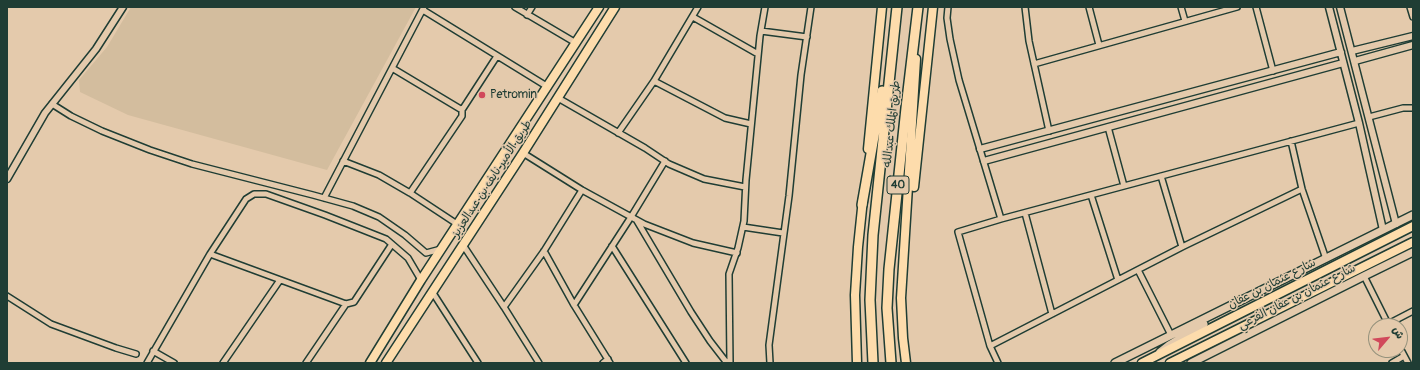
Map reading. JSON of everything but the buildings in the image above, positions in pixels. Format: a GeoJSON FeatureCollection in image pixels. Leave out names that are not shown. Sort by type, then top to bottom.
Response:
{"type":"FeatureCollection","features":[{"type":"Feature","properties":{"kind":"highway"},"geometry":{"type":"LineString","coordinates":[[862,205],[897,7]]}},
{"type":"Feature","properties":{"kind":"highway","name":"طريق الملك عبدالله"},"geometry":{"type":"LineString","coordinates":[[873,363],[870,300],[873,235],[897,7]]}},
{"type":"Feature","properties":{"kind":"highway","name":"طريق الملك عبدالله"},"geometry":{"type":"LineString","coordinates":[[891,363],[886,308],[906,108],[918,7]]}},
{"type":"Feature","properties":{"kind":"main road","name":"طريق الأمير نايف بن عبدالعزيز"},"geometry":{"type":"LineString","coordinates":[[370,363],[457,224],[600,7]]}},
{"type":"Feature","properties":{"kind":"main road","name":"طريق الأمير نايف بن عبدالعزيز"},"geometry":{"type":"LineString","coordinates":[[388,362],[615,7]]}},
{"type":"Feature","properties":{"kind":"main road"},"geometry":{"type":"LineString","coordinates":[[857,363],[855,295],[858,247],[882,7]]}},
{"type":"Feature","properties":{"kind":"main road"},"geometry":{"type":"LineString","coordinates":[[903,279],[918,7]]}},
{"type":"Feature","properties":{"kind":"main road"},"geometry":{"type":"LineString","coordinates":[[906,363],[901,298],[933,7]]}},
{"type":"Feature","properties":{"kind":"main road","name":"شارع عثمان بن عفان الفرعي"},"geometry":{"type":"LineString","coordinates":[[1115,363],[1413,216]]}},
{"type":"Feature","properties":{"kind":"main road"},"geometry":{"type":"LineString","coordinates":[[1413,226],[1402,238],[1406,242],[1413,241]]}},
{"type":"Feature","properties":{"kind":"main road","name":"شارع عثمان بن عفان"},"geometry":{"type":"LineString","coordinates":[[1142,363],[1413,226]]}},
{"type":"Feature","properties":{"kind":"main road"},"geometry":{"type":"LineString","coordinates":[[1384,240],[1392,239],[1397,241],[1397,245],[1389,253]]}},
{"type":"Feature","properties":{"kind":"main road","name":"شارع عثمان بن عفان"},"geometry":{"type":"LineString","coordinates":[[1170,363],[1413,241]]}},
{"type":"Feature","properties":{"kind":"main road","name":"شارع عثمان بن عفان الفرعي"},"geometry":{"type":"LineString","coordinates":[[1191,363],[1413,252]]}},
{"type":"Feature","properties":{"kind":"main road"},"geometry":{"type":"LineString","coordinates":[[1153,358],[1168,345],[1238,303]]}},
{"type":"Feature","properties":{"kind":"main road"},"geometry":{"type":"LineString","coordinates":[[1186,363],[1243,331],[1262,317]]}},
{"type":"Feature","properties":{"kind":"street"},"geometry":{"type":"LineString","coordinates":[[7,179],[44,113],[96,49],[123,7]]}},
{"type":"Feature","properties":{"kind":"street"},"geometry":{"type":"LineString","coordinates":[[515,7],[576,43]]}},
{"type":"Feature","properties":{"kind":"street"},"geometry":{"type":"LineString","coordinates":[[527,14],[532,7]]}},
{"type":"Feature","properties":{"kind":"street"},"geometry":{"type":"LineString","coordinates":[[618,133],[654,80],[698,7]]}},
{"type":"Feature","properties":{"kind":"street"},"geometry":{"type":"LineString","coordinates":[[770,363],[770,345],[811,7]]}},
{"type":"Feature","properties":{"kind":"street"},"geometry":{"type":"LineString","coordinates":[[948,7],[950,39],[959,80],[1001,219]]}},
{"type":"Feature","properties":{"kind":"street"},"geometry":{"type":"LineString","coordinates":[[1025,7],[1029,41],[1049,131]]}},
{"type":"Feature","properties":{"kind":"street"},"geometry":{"type":"LineString","coordinates":[[1089,7],[1099,45]]}},
{"type":"Feature","properties":{"kind":"street"},"geometry":{"type":"LineString","coordinates":[[1181,7],[1185,21]]}},
{"type":"Feature","properties":{"kind":"street"},"geometry":{"type":"LineString","coordinates":[[1034,64],[1237,7]]}},
{"type":"Feature","properties":{"kind":"street"},"geometry":{"type":"LineString","coordinates":[[1256,7],[1273,70]]}},
{"type":"Feature","properties":{"kind":"street"},"geometry":{"type":"LineString","coordinates":[[1329,7],[1359,123],[1383,230]]}},
{"type":"Feature","properties":{"kind":"street"},"geometry":{"type":"LineString","coordinates":[[1340,7],[1396,224]]}},
{"type":"Feature","properties":{"kind":"street"},"geometry":{"type":"LineString","coordinates":[[1410,7],[1413,16]]}},
{"type":"Feature","properties":{"kind":"street"},"geometry":{"type":"LineString","coordinates":[[324,198],[424,8],[497,56],[548,87]]}},
{"type":"Feature","properties":{"kind":"street"},"geometry":{"type":"LineString","coordinates":[[730,363],[729,274],[737,253],[743,227],[751,124],[763,8]]}},
{"type":"Feature","properties":{"kind":"street"},"geometry":{"type":"LineString","coordinates":[[692,17],[758,54]]}},
{"type":"Feature","properties":{"kind":"street"},"geometry":{"type":"LineString","coordinates":[[760,31],[807,37]]}},
{"type":"Feature","properties":{"kind":"street"},"geometry":{"type":"LineString","coordinates":[[1352,51],[1413,36]]}},
{"type":"Feature","properties":{"kind":"street"},"geometry":{"type":"LineString","coordinates":[[1355,61],[1413,45]]}},
{"type":"Feature","properties":{"kind":"street"},"geometry":{"type":"LineString","coordinates":[[980,149],[1341,52]]}},
{"type":"Feature","properties":{"kind":"street"},"geometry":{"type":"LineString","coordinates":[[410,193],[462,116],[462,110],[497,56]]}},
{"type":"Feature","properties":{"kind":"street"},"geometry":{"type":"LineString","coordinates":[[984,161],[1343,63]]}},
{"type":"Feature","properties":{"kind":"street"},"geometry":{"type":"LineString","coordinates":[[392,68],[462,110]]}},
{"type":"Feature","properties":{"kind":"street"},"geometry":{"type":"LineString","coordinates":[[654,80],[724,118],[751,124]]}},
{"type":"Feature","properties":{"kind":"street"},"geometry":{"type":"LineString","coordinates":[[558,98],[665,161],[704,179],[746,186]]}},
{"type":"Feature","properties":{"kind":"street"},"geometry":{"type":"LineString","coordinates":[[52,104],[71,116],[102,131],[150,150],[192,164],[353,206],[378,217],[405,235],[426,253],[442,248]]}},
{"type":"Feature","properties":{"kind":"street"},"geometry":{"type":"LineString","coordinates":[[1369,117],[1403,108],[1413,108]]}},
{"type":"Feature","properties":{"kind":"street"},"geometry":{"type":"LineString","coordinates":[[998,363],[990,346],[958,232],[1025,212],[1359,123]]}},
{"type":"Feature","properties":{"kind":"street"},"geometry":{"type":"LineString","coordinates":[[1108,127],[1124,186]]}},
{"type":"Feature","properties":{"kind":"street"},"geometry":{"type":"LineString","coordinates":[[1291,141],[1302,189],[1326,259]]}},
{"type":"Feature","properties":{"kind":"street"},"geometry":{"type":"LineString","coordinates":[[523,152],[582,190],[644,224],[693,243],[737,253]]}},
{"type":"Feature","properties":{"kind":"street"},"geometry":{"type":"LineString","coordinates":[[343,161],[379,175],[410,193],[457,224]]}},
{"type":"Feature","properties":{"kind":"street"},"geometry":{"type":"LineString","coordinates":[[574,305],[665,161]]}},
{"type":"Feature","properties":{"kind":"street"},"geometry":{"type":"LineString","coordinates":[[1162,176],[1182,247]]}},
{"type":"Feature","properties":{"kind":"street"},"geometry":{"type":"LineString","coordinates":[[990,346],[1182,247],[1302,189]]}},
{"type":"Feature","properties":{"kind":"street"},"geometry":{"type":"LineString","coordinates":[[504,307],[544,251],[582,190]]}},
{"type":"Feature","properties":{"kind":"street"},"geometry":{"type":"LineString","coordinates":[[147,363],[210,254],[246,199],[254,194],[266,194],[386,239],[408,258],[421,280]]}},
{"type":"Feature","properties":{"kind":"street"},"geometry":{"type":"LineString","coordinates":[[1091,195],[1118,280]]}},
{"type":"Feature","properties":{"kind":"street"},"geometry":{"type":"LineString","coordinates":[[1025,212],[1052,314]]}},
{"type":"Feature","properties":{"kind":"street"},"geometry":{"type":"LineString","coordinates":[[636,220],[691,312],[710,341],[727,363]]}},
{"type":"Feature","properties":{"kind":"street"},"geometry":{"type":"LineString","coordinates":[[743,227],[783,233]]}},
{"type":"Feature","properties":{"kind":"street"},"geometry":{"type":"LineString","coordinates":[[210,254],[346,304],[354,302],[392,244]]}},
{"type":"Feature","properties":{"kind":"street"},"geometry":{"type":"LineString","coordinates":[[463,245],[539,363]]}},
{"type":"Feature","properties":{"kind":"street"},"geometry":{"type":"LineString","coordinates":[[612,246],[686,363]]}},
{"type":"Feature","properties":{"kind":"street"},"geometry":{"type":"LineString","coordinates":[[544,251],[574,305],[609,361],[603,363]]}},
{"type":"Feature","properties":{"kind":"street"},"geometry":{"type":"LineString","coordinates":[[1138,270],[1172,335]]}},
{"type":"Feature","properties":{"kind":"street"},"geometry":{"type":"LineString","coordinates":[[1364,276],[1385,318]]}},
{"type":"Feature","properties":{"kind":"street"},"geometry":{"type":"LineString","coordinates":[[223,363],[280,280]]}},
{"type":"Feature","properties":{"kind":"street"},"geometry":{"type":"LineString","coordinates":[[433,292],[478,363]]}},
{"type":"Feature","properties":{"kind":"street"},"geometry":{"type":"LineString","coordinates":[[7,296],[51,324],[136,354]]}},
{"type":"Feature","properties":{"kind":"street"},"geometry":{"type":"LineString","coordinates":[[306,363],[346,304]]}},
{"type":"Feature","properties":{"kind":"street"},"geometry":{"type":"LineString","coordinates":[[1400,318],[1413,311]]}},
{"type":"Feature","properties":{"kind":"street"},"geometry":{"type":"LineString","coordinates":[[153,352],[174,363]]}},
{"type":"Feature","properties":{"kind":"shaded area"},"geometry":{"type":"Polygon","coordinates":[[[131,7],[416,7],[327,170],[128,115],[80,92],[79,80],[107,47],[131,7]]]}},
{"type":"Feature","properties":{"kind":"place","name":"Petromin"},"geometry":{"type":"Point","coordinates":[482,95]}}]}
